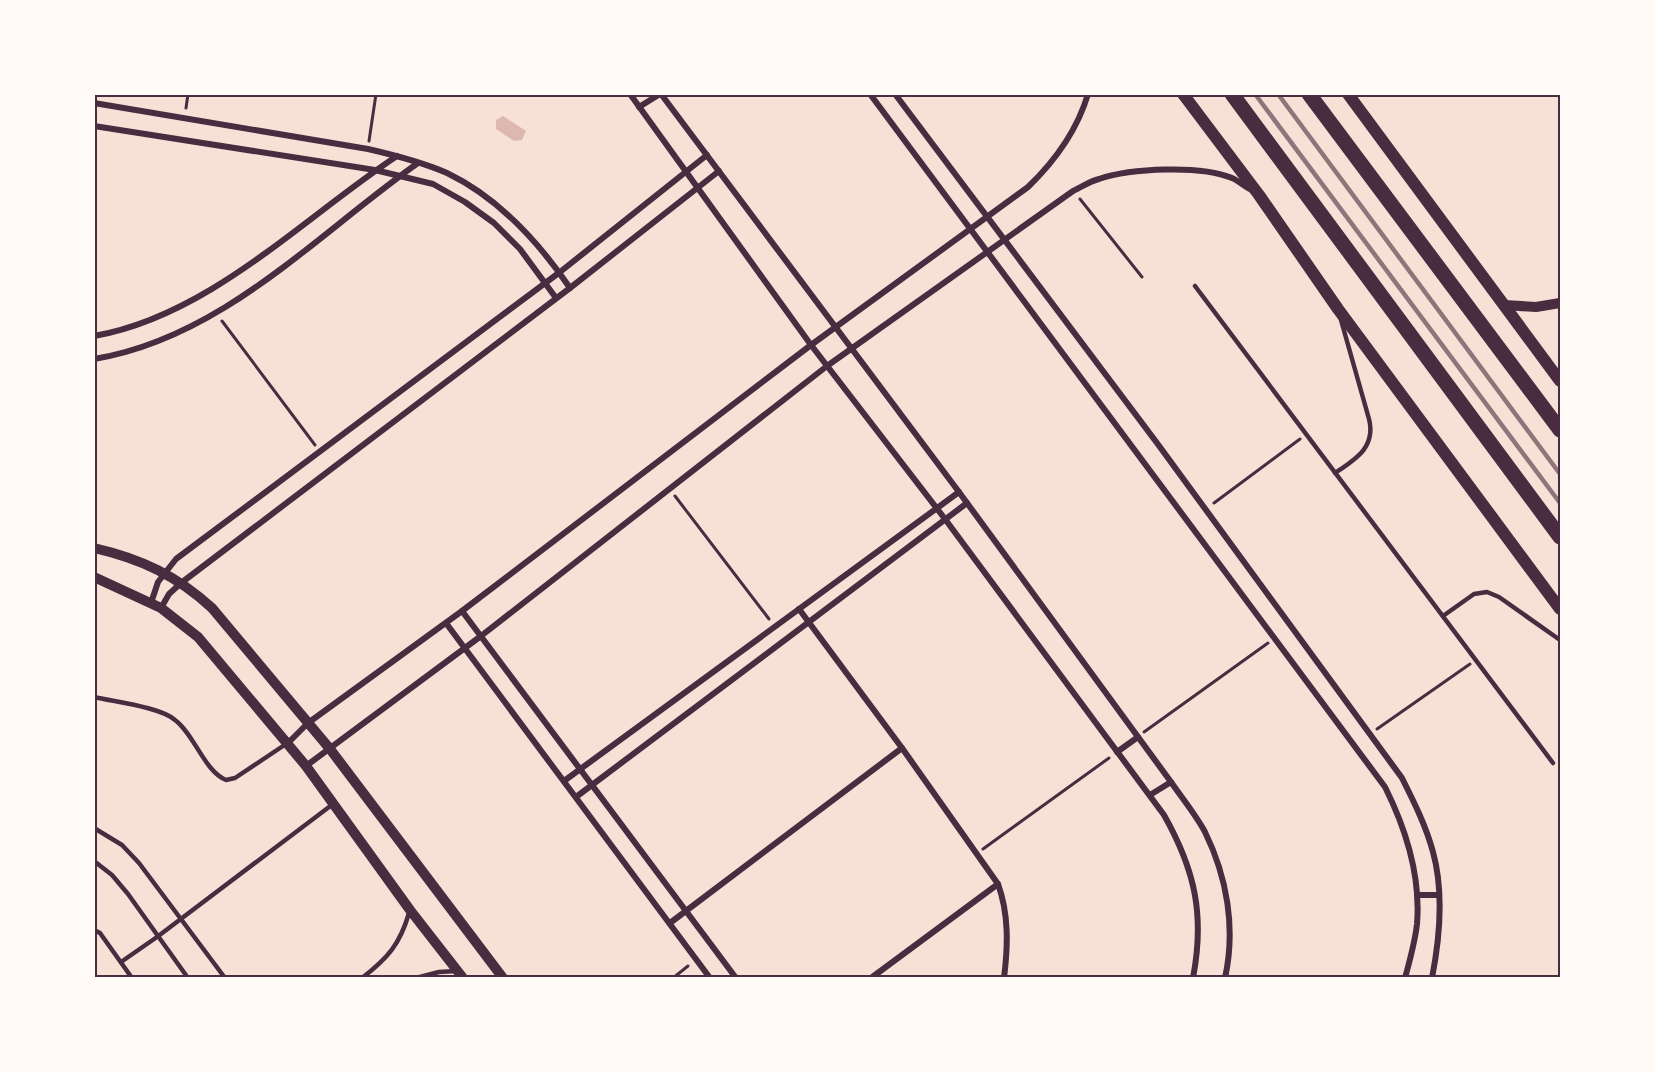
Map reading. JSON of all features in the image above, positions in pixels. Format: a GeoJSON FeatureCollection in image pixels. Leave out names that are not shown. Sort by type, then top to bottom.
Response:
{"type":"FeatureCollection","features":[{"type":"Feature","properties":{"kind":"highway"},"geometry":{"type":"LineString","coordinates":[[1232,94],[1560,537]]}},
{"type":"Feature","properties":{"kind":"highway"},"geometry":{"type":"LineString","coordinates":[[1309,94],[1560,430]]}},
{"type":"Feature","properties":{"kind":"main road"},"geometry":{"type":"LineString","coordinates":[[1183,94],[1259,195],[1338,309],[1560,609]]}},
{"type":"Feature","properties":{"kind":"main road"},"geometry":{"type":"LineString","coordinates":[[1348,94],[1560,381]]}},
{"type":"Feature","properties":{"kind":"street"},"geometry":{"type":"LineString","coordinates":[[630,94],[811,345],[937,508],[1164,814],[1180,843],[1191,873],[1198,906],[1199,938],[1193,978]]}},
{"type":"Feature","properties":{"kind":"street"},"geometry":{"type":"LineString","coordinates":[[639,107],[660,94],[968,503],[1171,782],[1204,831],[1219,864],[1228,900],[1230,936],[1225,978]]}},
{"type":"Feature","properties":{"kind":"street"},"geometry":{"type":"LineString","coordinates":[[870,94],[1385,787],[1401,818],[1413,857],[1417,895],[1417,924],[1405,978]]}},
{"type":"Feature","properties":{"kind":"street"},"geometry":{"type":"LineString","coordinates":[[894,94],[1206,509],[1402,778],[1420,815],[1433,853],[1439,925],[1432,978]]}},
{"type":"Feature","properties":{"kind":"street"},"geometry":{"type":"LineString","coordinates":[[288,743],[309,723],[462,611],[811,345],[1028,187],[1050,164],[1069,138],[1088,94]]}},
{"type":"Feature","properties":{"kind":"street"},"geometry":{"type":"LineString","coordinates":[[94,103],[368,149],[447,173],[478,192],[534,238],[570,288]]}},
{"type":"Feature","properties":{"kind":"street"},"geometry":{"type":"LineString","coordinates":[[94,126],[375,170],[433,184],[465,202],[494,223],[520,249],[556,298]]}},
{"type":"Feature","properties":{"kind":"street"},"geometry":{"type":"LineString","coordinates":[[156,605],[158,582],[176,559],[560,273],[707,155]]}},
{"type":"Feature","properties":{"kind":"street"},"geometry":{"type":"LineString","coordinates":[[94,336],[131,327],[162,315],[247,267],[375,170],[397,156]]}},
{"type":"Feature","properties":{"kind":"street"},"geometry":{"type":"LineString","coordinates":[[94,359],[139,349],[172,337],[216,312],[263,283],[418,164]]}},
{"type":"Feature","properties":{"kind":"street"},"geometry":{"type":"LineString","coordinates":[[306,766],[482,636],[827,366],[1073,191],[1098,179],[1131,172],[1165,169],[1199,171],[1232,178],[1259,195]]}},
{"type":"Feature","properties":{"kind":"street"},"geometry":{"type":"LineString","coordinates":[[156,605],[181,583],[570,288],[719,171]]}},
{"type":"Feature","properties":{"kind":"street"},"geometry":{"type":"LineString","coordinates":[[1504,305],[1536,307],[1560,303]]}},
{"type":"Feature","properties":{"kind":"street"},"geometry":{"type":"LineString","coordinates":[[564,781],[959,492]]}},
{"type":"Feature","properties":{"kind":"street"},"geometry":{"type":"LineString","coordinates":[[576,797],[968,503]]}},
{"type":"Feature","properties":{"kind":"street"},"geometry":{"type":"LineString","coordinates":[[94,548],[131,557],[164,572],[213,608],[330,749],[504,978]]}},
{"type":"Feature","properties":{"kind":"street"},"geometry":{"type":"LineString","coordinates":[[94,577],[156,605],[198,638],[288,743],[410,910],[461,974]]}},
{"type":"Feature","properties":{"kind":"street"},"geometry":{"type":"LineString","coordinates":[[799,609],[902,748],[998,884],[1004,901],[1007,933],[1004,978]]}},
{"type":"Feature","properties":{"kind":"street"},"geometry":{"type":"LineString","coordinates":[[462,611],[736,978]]}},
{"type":"Feature","properties":{"kind":"street"},"geometry":{"type":"LineString","coordinates":[[446,623],[710,978]]}},
{"type":"Feature","properties":{"kind":"street"},"geometry":{"type":"LineString","coordinates":[[1117,752],[1138,737]]}},
{"type":"Feature","properties":{"kind":"street"},"geometry":{"type":"LineString","coordinates":[[670,923],[902,748]]}},
{"type":"Feature","properties":{"kind":"street"},"geometry":{"type":"LineString","coordinates":[[1150,795],[1171,782]]}},
{"type":"Feature","properties":{"kind":"street"},"geometry":{"type":"LineString","coordinates":[[871,978],[998,884]]}},
{"type":"Feature","properties":{"kind":"street"},"geometry":{"type":"LineString","coordinates":[[1417,895],[1438,895]]}},
{"type":"Feature","properties":{"kind":"lane"},"geometry":{"type":"LineString","coordinates":[[1195,286],[1553,763]]}},
{"type":"Feature","properties":{"kind":"lane"},"geometry":{"type":"LineString","coordinates":[[1335,473],[1360,455],[1369,442],[1371,427],[1338,309]]}},
{"type":"Feature","properties":{"kind":"lane"},"geometry":{"type":"LineString","coordinates":[[1443,616],[1474,594],[1487,592],[1499,597],[1560,640]]}},
{"type":"Feature","properties":{"kind":"lane"},"geometry":{"type":"LineString","coordinates":[[94,697],[171,717],[182,725],[216,773],[226,780],[235,778],[288,743]]}},
{"type":"Feature","properties":{"kind":"lane"},"geometry":{"type":"LineString","coordinates":[[121,962],[158,937],[333,804]]}},
{"type":"Feature","properties":{"kind":"lane"},"geometry":{"type":"LineString","coordinates":[[94,828],[122,845],[139,863],[225,978]]}},
{"type":"Feature","properties":{"kind":"lane"},"geometry":{"type":"LineString","coordinates":[[94,861],[112,874],[188,978]]}},
{"type":"Feature","properties":{"kind":"lane"},"geometry":{"type":"LineString","coordinates":[[362,978],[384,961],[395,946],[410,910]]}},
{"type":"Feature","properties":{"kind":"lane"},"geometry":{"type":"LineString","coordinates":[[95,931],[100,933],[132,978]]}},
{"type":"Feature","properties":{"kind":"lane"},"geometry":{"type":"LineString","coordinates":[[416,978],[439,972],[461,974]]}},
{"type":"Feature","properties":{"kind":"path"},"geometry":{"type":"LineString","coordinates":[[185,118],[188,94]]}},
{"type":"Feature","properties":{"kind":"path"},"geometry":{"type":"LineString","coordinates":[[368,149],[376,94]]}},
{"type":"Feature","properties":{"kind":"path"},"geometry":{"type":"LineString","coordinates":[[1073,191],[1142,277]]}},
{"type":"Feature","properties":{"kind":"path"},"geometry":{"type":"LineString","coordinates":[[216,312],[319,452]]}},
{"type":"Feature","properties":{"kind":"path"},"geometry":{"type":"LineString","coordinates":[[1206,509],[1306,434]]}},
{"type":"Feature","properties":{"kind":"path"},"geometry":{"type":"LineString","coordinates":[[670,490],[775,627]]}},
{"type":"Feature","properties":{"kind":"path"},"geometry":{"type":"LineString","coordinates":[[1138,737],[1275,638]]}},
{"type":"Feature","properties":{"kind":"path"},"geometry":{"type":"LineString","coordinates":[[1371,734],[1475,660]]}},
{"type":"Feature","properties":{"kind":"path"},"geometry":{"type":"LineString","coordinates":[[976,853],[1117,752]]}},
{"type":"Feature","properties":{"kind":"path"},"geometry":{"type":"LineString","coordinates":[[673,978],[696,960]]}},
{"type":"Feature","properties":{"kind":"shaded area"},"geometry":{"type":"Polygon","coordinates":[[[503,116],[526,131],[522,140],[514,141],[496,129],[496,120],[503,116]]]}},
{"type":"Feature","properties":{"kind":"railway"},"geometry":{"type":"LineString","coordinates":[[1255,94],[1560,503]]}},
{"type":"Feature","properties":{"kind":"railway"},"geometry":{"type":"LineString","coordinates":[[1278,94],[1560,474]]}}]}
